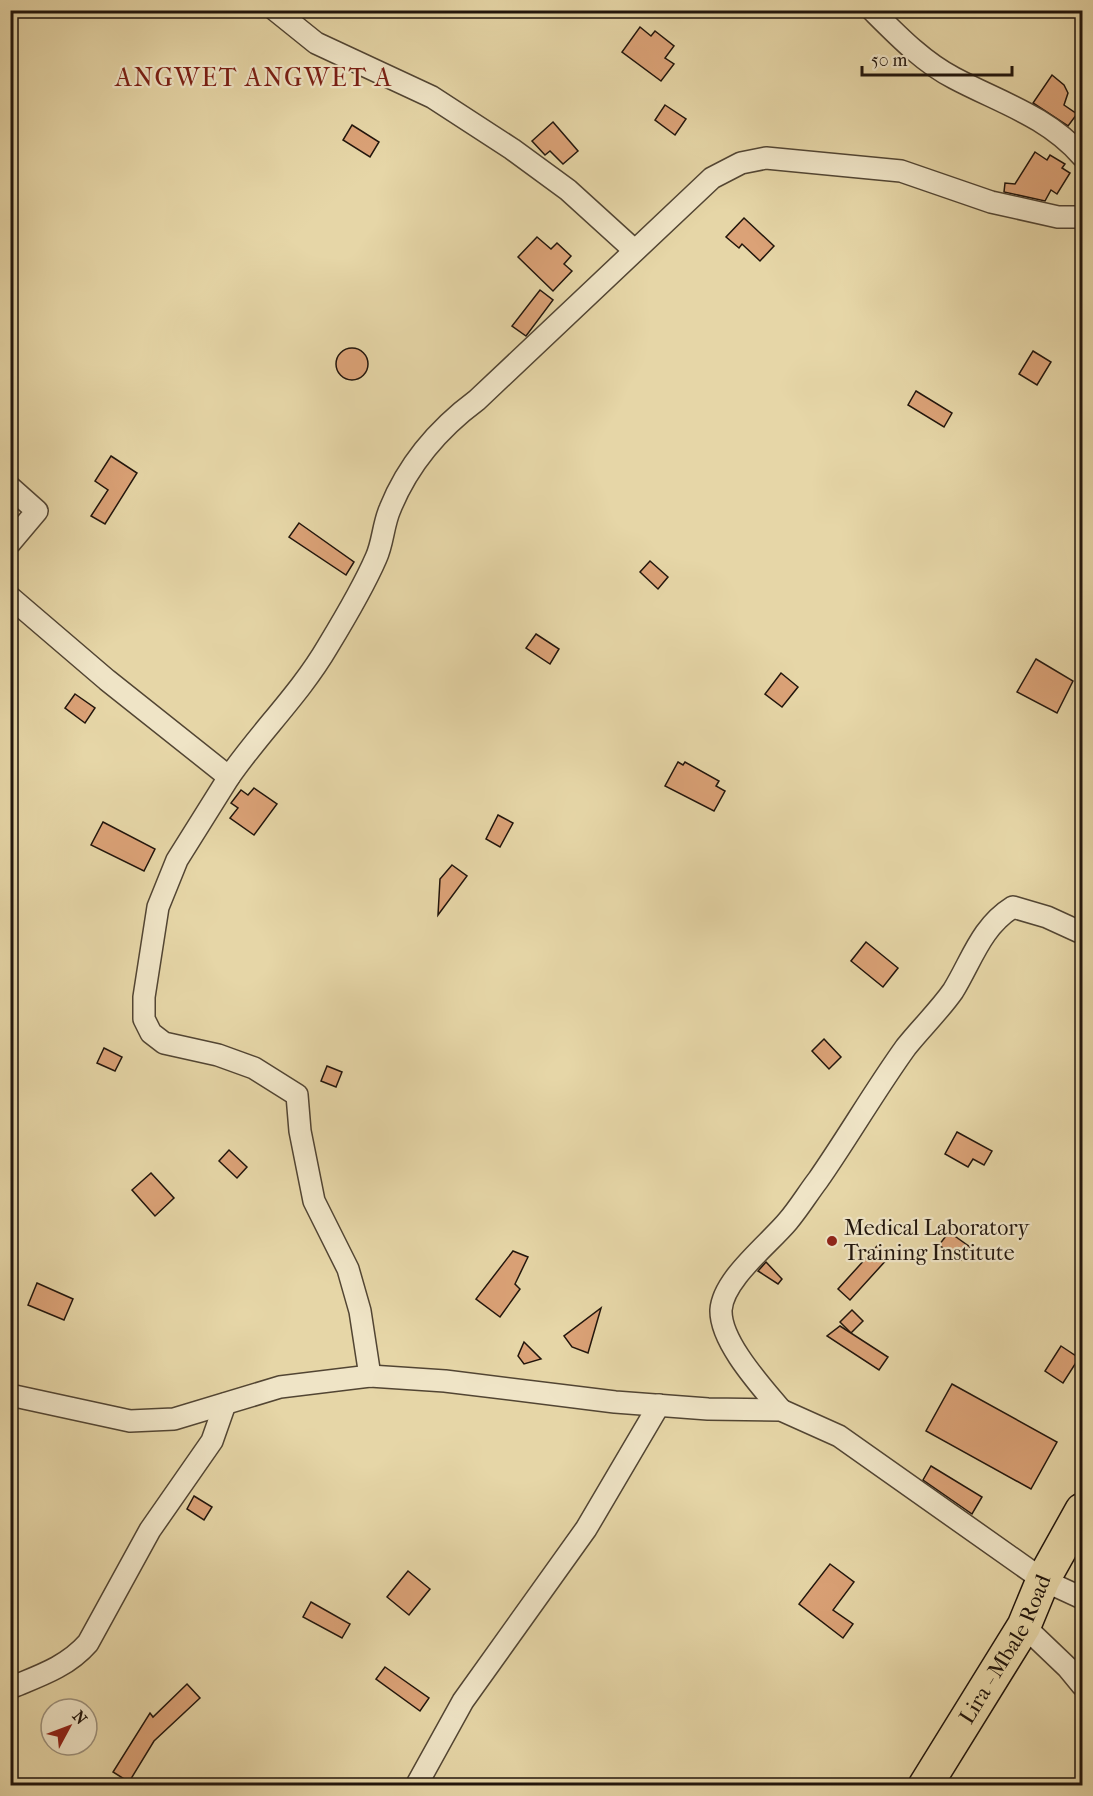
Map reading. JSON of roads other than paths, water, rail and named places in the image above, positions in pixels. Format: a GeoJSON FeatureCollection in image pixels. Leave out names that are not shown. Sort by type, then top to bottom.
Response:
{"type":"FeatureCollection","features":[{"type":"Feature","properties":{"kind":"main road","name":"Lira - Mbale Road"},"geometry":{"type":"LineString","coordinates":[[925,1785],[1024,1626],[1043,1580],[1083,1510]]}},
{"type":"Feature","properties":{"kind":"street"},"geometry":{"type":"LineString","coordinates":[[275,10],[316,42],[432,97],[512,149],[568,190],[634,250]]}},
{"type":"Feature","properties":{"kind":"street"},"geometry":{"type":"LineString","coordinates":[[872,10],[926,60],[953,77],[1036,116],[1070,142],[1083,156]]}},
{"type":"Feature","properties":{"kind":"street"},"geometry":{"type":"LineString","coordinates":[[370,1376],[360,1311],[348,1269],[314,1201],[300,1131],[297,1095],[254,1068],[218,1055],[164,1043],[151,1033],[144,1019],[144,997],[158,907],[177,860],[248,750],[298,691],[327,648],[377,556],[389,511],[402,483],[423,450],[450,421],[477,400],[712,178],[741,163],[765,159],[901,171],[991,202],[1058,217],[1083,217]]}},
{"type":"Feature","properties":{"kind":"street"},"geometry":{"type":"LineString","coordinates":[[10,487],[37,511],[10,543]]}},
{"type":"Feature","properties":{"kind":"street"},"geometry":{"type":"LineString","coordinates":[[10,597],[107,680],[229,777]]}},
{"type":"Feature","properties":{"kind":"street"},"geometry":{"type":"LineString","coordinates":[[781,1410],[746,1368],[725,1331],[721,1312],[724,1295],[756,1254],[788,1221],[819,1179],[906,1048],[953,991],[985,931],[1000,915],[1013,907],[1047,917],[1083,933]]}},
{"type":"Feature","properties":{"kind":"street"},"geometry":{"type":"LineString","coordinates":[[10,1395],[130,1421],[174,1419],[280,1387],[370,1376],[445,1381],[548,1395],[659,1405],[781,1410],[838,1436],[1043,1580],[1083,1598]]}},
{"type":"Feature","properties":{"kind":"street"},"geometry":{"type":"LineString","coordinates":[[10,1688],[51,1671],[77,1656],[88,1643],[150,1530],[212,1441],[225,1404]]}},
{"type":"Feature","properties":{"kind":"street"},"geometry":{"type":"LineString","coordinates":[[416,1785],[463,1701],[586,1529],[659,1405]]}},
{"type":"Feature","properties":{"kind":"street"},"geometry":{"type":"LineString","coordinates":[[1024,1626],[1083,1685]]}},
{"type":"Feature","properties":{"kind":"place","name":"Medical Laboratory Training Institute"},"geometry":{"type":"Point","coordinates":[832,1241]}},
{"type":"Feature","properties":{"kind":"district","name":"ANGWET ANGWET A"},"geometry":{"type":"Point","coordinates":[254,77]}}]}
